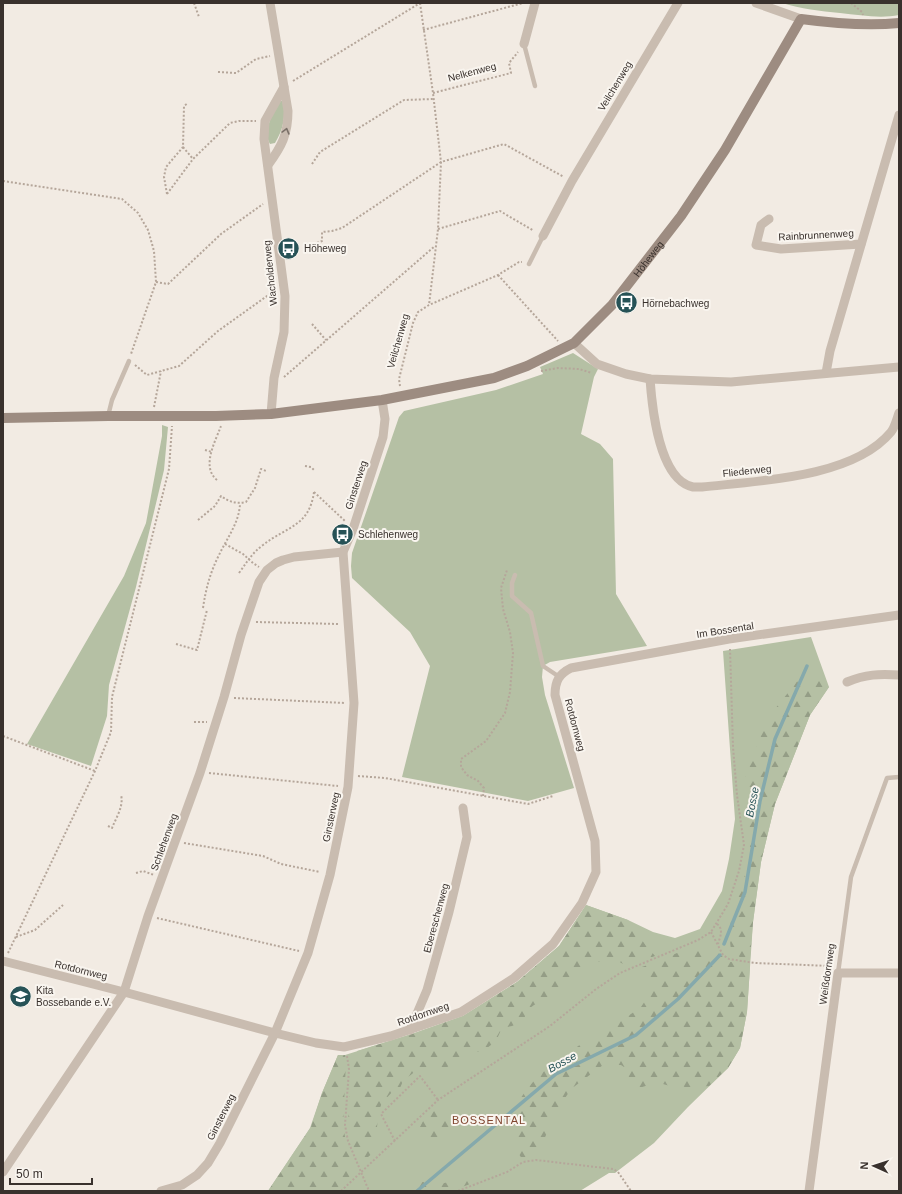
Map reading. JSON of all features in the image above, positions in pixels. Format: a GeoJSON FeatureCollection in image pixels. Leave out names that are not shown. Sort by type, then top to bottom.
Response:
{"type":"FeatureCollection","features":[{"type":"Feature","properties":{"kind":"street"},"geometry":{"type":"LineString","coordinates":[[268,165],[280,148],[288,125],[288,111],[270,3]]}},
{"type":"Feature","properties":{"kind":"street"},"geometry":{"type":"LineString","coordinates":[[524,44],[536,3]]}},
{"type":"Feature","properties":{"kind":"street","name":"Veilchenweg"},"geometry":{"type":"LineString","coordinates":[[543,236],[572,181],[678,3]]}},
{"type":"Feature","properties":{"kind":"street"},"geometry":{"type":"LineString","coordinates":[[756,3],[801,19],[820,22],[865,24],[899,23]]}},
{"type":"Feature","properties":{"kind":"street","name":"Höheweg"},"geometry":{"type":"LineString","coordinates":[[3,418],[224,416],[271,414],[382,400],[494,378],[528,366],[565,348],[574,343],[612,305],[681,216],[725,150],[801,19]]}},
{"type":"Feature","properties":{"kind":"street","name":"Wacholderweg"},"geometry":{"type":"LineString","coordinates":[[271,414],[274,378],[284,332],[285,296],[264,138],[265,121],[284,87]]}},
{"type":"Feature","properties":{"kind":"street","name":"Rainbrunnenweg"},"geometry":{"type":"LineString","coordinates":[[826,373],[830,352],[861,244],[897,129],[899,115]]}},
{"type":"Feature","properties":{"kind":"street","name":"Rainbrunnenweg"},"geometry":{"type":"LineString","coordinates":[[770,219],[761,225],[756,245],[781,249],[861,244]]}},
{"type":"Feature","properties":{"kind":"street"},"geometry":{"type":"LineString","coordinates":[[574,343],[597,364],[650,380],[731,382],[899,367]]}},
{"type":"Feature","properties":{"kind":"street","name":"Fliederweg"},"geometry":{"type":"LineString","coordinates":[[650,380],[652,404],[657,431],[664,454],[673,472],[692,487],[791,477],[822,470],[869,452],[892,431],[899,412]]}},
{"type":"Feature","properties":{"kind":"street","name":"Ginsterweg"},"geometry":{"type":"LineString","coordinates":[[161,1191],[182,1185],[197,1175],[208,1163],[220,1143],[275,1033],[308,953],[330,875],[348,787],[354,703],[343,552],[353,529],[383,437],[385,419],[382,400]]}},
{"type":"Feature","properties":{"kind":"street","name":"Schlehenweg"},"geometry":{"type":"LineString","coordinates":[[3,1172],[124,992],[148,916],[200,773],[224,698],[241,635],[259,582],[268,570],[276,563],[283,560],[294,557],[343,552]]}},
{"type":"Feature","properties":{"kind":"street","name":"Im Bossental"},"geometry":{"type":"LineString","coordinates":[[558,676],[571,668],[729,639],[899,615]]}},
{"type":"Feature","properties":{"kind":"street"},"geometry":{"type":"LineString","coordinates":[[847,682],[860,677],[876,674],[899,675]]}},
{"type":"Feature","properties":{"kind":"street","name":"Rotdornweg"},"geometry":{"type":"LineString","coordinates":[[3,961],[275,1033],[316,1043],[344,1047],[391,1036],[461,1012],[514,978],[553,944],[582,903],[596,872],[595,842],[555,695],[555,686],[558,676]]}},
{"type":"Feature","properties":{"kind":"street","name":"Ebereschenweg"},"geometry":{"type":"LineString","coordinates":[[410,1030],[427,990],[450,912],[467,837],[463,808]]}},
{"type":"Feature","properties":{"kind":"street"},"geometry":{"type":"LineString","coordinates":[[838,973],[899,973]]}},
{"type":"Feature","properties":{"kind":"street","name":"Weißdornweg"},"geometry":{"type":"LineString","coordinates":[[809,1191],[838,973]]}},
{"type":"Feature","properties":{"kind":"lane"},"geometry":{"type":"LineString","coordinates":[[524,44],[535,86]]}},
{"type":"Feature","properties":{"kind":"lane"},"geometry":{"type":"LineString","coordinates":[[529,264],[543,236]]}},
{"type":"Feature","properties":{"kind":"lane"},"geometry":{"type":"LineString","coordinates":[[108,416],[112,400],[129,360]]}},
{"type":"Feature","properties":{"kind":"lane"},"geometry":{"type":"LineString","coordinates":[[515,575],[512,583],[512,596],[531,613],[543,666],[558,676]]}},
{"type":"Feature","properties":{"kind":"lane","name":"Weißdornweg"},"geometry":{"type":"LineString","coordinates":[[838,973],[851,877],[887,778],[899,777]]}},
{"type":"Feature","properties":{"kind":"path"},"geometry":{"type":"LineString","coordinates":[[194,3],[199,17]]}},
{"type":"Feature","properties":{"kind":"path"},"geometry":{"type":"LineString","coordinates":[[284,87],[420,3],[434,99],[441,162],[438,229],[429,305]]}},
{"type":"Feature","properties":{"kind":"path"},"geometry":{"type":"LineString","coordinates":[[423,30],[523,3]]}},
{"type":"Feature","properties":{"kind":"path"},"geometry":{"type":"LineString","coordinates":[[851,3],[862,12],[865,24]]}},
{"type":"Feature","properties":{"kind":"path","name":"Nelkenweg"},"geometry":{"type":"LineString","coordinates":[[433,93],[511,73],[509,63],[524,44]]}},
{"type":"Feature","properties":{"kind":"path"},"geometry":{"type":"LineString","coordinates":[[218,72],[236,73],[256,59],[279,55]]}},
{"type":"Feature","properties":{"kind":"path"},"geometry":{"type":"LineString","coordinates":[[312,164],[320,152],[404,100],[434,99]]}},
{"type":"Feature","properties":{"kind":"path"},"geometry":{"type":"LineString","coordinates":[[188,103],[184,106],[183,147],[166,167],[164,177],[167,194],[193,159],[230,123],[239,120],[265,121]]}},
{"type":"Feature","properties":{"kind":"path"},"geometry":{"type":"LineString","coordinates":[[317,243],[322,241],[322,232],[342,228],[441,162],[504,144],[572,181]]}},
{"type":"Feature","properties":{"kind":"path"},"geometry":{"type":"LineString","coordinates":[[183,147],[193,159]]}},
{"type":"Feature","properties":{"kind":"path"},"geometry":{"type":"LineString","coordinates":[[3,181],[122,199],[138,213],[148,230],[154,251],[156,282],[129,360],[147,375],[179,366],[218,331],[283,285]]}},
{"type":"Feature","properties":{"kind":"path"},"geometry":{"type":"LineString","coordinates":[[156,282],[168,284],[221,234],[264,204],[272,202]]}},
{"type":"Feature","properties":{"kind":"path"},"geometry":{"type":"LineString","coordinates":[[438,229],[500,211],[543,236]]}},
{"type":"Feature","properties":{"kind":"path"},"geometry":{"type":"LineString","coordinates":[[274,378],[283,378],[436,245]]}},
{"type":"Feature","properties":{"kind":"path","name":"Veilchenweg"},"geometry":{"type":"LineString","coordinates":[[400,386],[399,379],[413,323],[418,312],[429,305],[498,275],[519,262],[529,264]]}},
{"type":"Feature","properties":{"kind":"path"},"geometry":{"type":"LineString","coordinates":[[498,275],[565,348]]}},
{"type":"Feature","properties":{"kind":"path"},"geometry":{"type":"LineString","coordinates":[[312,324],[326,340]]}},
{"type":"Feature","properties":{"kind":"path"},"geometry":{"type":"LineString","coordinates":[[528,366],[543,372],[558,368],[578,369],[592,373],[597,364]]}},
{"type":"Feature","properties":{"kind":"path"},"geometry":{"type":"LineString","coordinates":[[152,416],[161,371]]}},
{"type":"Feature","properties":{"kind":"path"},"geometry":{"type":"LineString","coordinates":[[3,961],[16,937],[95,771],[111,732],[112,697],[169,469],[172,416]]}},
{"type":"Feature","properties":{"kind":"path"},"geometry":{"type":"LineString","coordinates":[[217,480],[212,476],[209,465],[224,416]]}},
{"type":"Feature","properties":{"kind":"path"},"geometry":{"type":"LineString","coordinates":[[204,450],[212,452]]}},
{"type":"Feature","properties":{"kind":"path"},"geometry":{"type":"LineString","coordinates":[[305,466],[311,467],[315,471]]}},
{"type":"Feature","properties":{"kind":"path"},"geometry":{"type":"LineString","coordinates":[[198,520],[215,506],[221,496],[226,500],[240,504],[246,502],[255,488],[261,469],[266,471]]}},
{"type":"Feature","properties":{"kind":"path"},"geometry":{"type":"LineString","coordinates":[[239,573],[248,559],[263,545],[295,526],[303,519],[312,505],[314,492],[353,529]]}},
{"type":"Feature","properties":{"kind":"path"},"geometry":{"type":"LineString","coordinates":[[203,608],[207,583],[219,554],[230,536],[239,512],[240,504]]}},
{"type":"Feature","properties":{"kind":"path"},"geometry":{"type":"LineString","coordinates":[[225,544],[243,554],[258,566],[268,570]]}},
{"type":"Feature","properties":{"kind":"path"},"geometry":{"type":"LineString","coordinates":[[483,796],[484,788],[478,781],[467,775],[461,767],[461,759],[486,741],[506,713],[510,692],[513,653],[510,632],[502,608],[501,588],[507,570]]}},
{"type":"Feature","properties":{"kind":"path"},"geometry":{"type":"LineString","coordinates":[[176,644],[197,650],[207,610]]}},
{"type":"Feature","properties":{"kind":"path"},"geometry":{"type":"LineString","coordinates":[[246,622],[349,624]]}},
{"type":"Feature","properties":{"kind":"path"},"geometry":{"type":"LineString","coordinates":[[341,1191],[438,1100],[550,1026],[620,972],[698,940],[711,932],[717,924],[728,904],[739,871],[744,845],[732,747],[729,639]]}},
{"type":"Feature","properties":{"kind":"path"},"geometry":{"type":"LineString","coordinates":[[224,698],[354,703]]}},
{"type":"Feature","properties":{"kind":"path"},"geometry":{"type":"LineString","coordinates":[[3,736],[95,771]]}},
{"type":"Feature","properties":{"kind":"path"},"geometry":{"type":"LineString","coordinates":[[200,773],[348,787]]}},
{"type":"Feature","properties":{"kind":"path"},"geometry":{"type":"LineString","coordinates":[[349,775],[385,778],[528,804],[553,796]]}},
{"type":"Feature","properties":{"kind":"path"},"geometry":{"type":"LineString","coordinates":[[108,826],[112,828],[120,808],[122,799],[121,795]]}},
{"type":"Feature","properties":{"kind":"path"},"geometry":{"type":"LineString","coordinates":[[175,842],[264,856],[281,864],[330,875]]}},
{"type":"Feature","properties":{"kind":"path"},"geometry":{"type":"LineString","coordinates":[[136,873],[143,871],[162,878]]}},
{"type":"Feature","properties":{"kind":"path"},"geometry":{"type":"LineString","coordinates":[[16,937],[35,930],[63,905]]}},
{"type":"Feature","properties":{"kind":"path"},"geometry":{"type":"LineString","coordinates":[[148,916],[308,953]]}},
{"type":"Feature","properties":{"kind":"path"},"geometry":{"type":"LineString","coordinates":[[717,924],[722,934],[717,945]]}},
{"type":"Feature","properties":{"kind":"path"},"geometry":{"type":"LineString","coordinates":[[711,932],[717,945],[729,959],[755,963],[833,967],[838,973]]}},
{"type":"Feature","properties":{"kind":"path"},"geometry":{"type":"LineString","coordinates":[[344,1047],[349,1069],[346,1133],[353,1157],[369,1191]]}},
{"type":"Feature","properties":{"kind":"path"},"geometry":{"type":"LineString","coordinates":[[395,1141],[381,1114],[420,1076],[438,1100]]}},
{"type":"Feature","properties":{"kind":"path"},"geometry":{"type":"LineString","coordinates":[[458,1191],[507,1172],[523,1162],[536,1160],[613,1169],[618,1172],[631,1191]]}},
{"type":"Feature","properties":{"kind":"green space"},"geometry":{"type":"Polygon","coordinates":[[[782,3],[899,3],[899,15],[885,17],[862,16],[811,10],[782,3]]]}},
{"type":"Feature","properties":{"kind":"green space"},"geometry":{"type":"Polygon","coordinates":[[[280,101],[283,101],[284,107],[283,123],[275,143],[270,144],[267,133],[269,122],[280,101]]]}},
{"type":"Feature","properties":{"kind":"green space"},"geometry":{"type":"Polygon","coordinates":[[[573,353],[598,369],[594,377],[581,434],[600,444],[613,459],[616,594],[647,646],[550,662],[543,666],[542,677],[545,695],[574,788],[528,801],[402,777],[430,666],[410,632],[352,578],[351,566],[352,553],[399,417],[404,411],[496,390],[543,374],[540,367],[573,353]]]}},
{"type":"Feature","properties":{"kind":"green space"},"geometry":{"type":"Polygon","coordinates":[[[162,425],[168,427],[164,470],[136,587],[109,685],[107,716],[91,766],[27,744],[124,576],[146,523],[162,436],[162,425]]]}},
{"type":"Feature","properties":{"kind":"green space"},"geometry":{"type":"Polygon","coordinates":[[[811,637],[829,687],[810,715],[775,804],[761,862],[753,922],[747,1012],[740,1048],[728,1068],[654,1143],[615,1173],[609,1173],[580,1191],[268,1191],[310,1128],[322,1093],[338,1055],[345,1055],[463,1016],[517,982],[559,946],[586,905],[628,920],[653,932],[675,938],[700,929],[722,891],[729,859],[735,819],[723,651],[811,637]]]}},
{"type":"Feature","properties":{"kind":"green space"},"geometry":{"type":"Polygon","coordinates":[[[815,678],[829,687],[810,715],[775,804],[761,862],[750,959],[741,958],[731,950],[729,933],[731,921],[745,875],[750,850],[749,816],[745,778],[767,719],[799,679],[815,678]]]}},
{"type":"Feature","properties":{"kind":"green space"},"geometry":{"type":"Polygon","coordinates":[[[586,905],[628,920],[640,938],[655,956],[630,965],[623,964],[618,961],[595,962],[581,972],[563,993],[534,1005],[526,1011],[524,1021],[502,1028],[496,1041],[482,1052],[464,1052],[454,1064],[440,1070],[417,1070],[403,1081],[400,1088],[394,1090],[382,1103],[379,1110],[374,1152],[361,1161],[351,1140],[348,1113],[353,1061],[357,1055],[357,1051],[463,1016],[517,982],[559,946],[586,905]]]}},
{"type":"Feature","properties":{"kind":"green space"},"geometry":{"type":"Polygon","coordinates":[[[698,946],[713,949],[729,962],[735,962],[750,967],[747,1012],[740,1048],[728,1068],[709,1086],[687,1088],[678,1084],[670,1086],[663,1084],[652,1084],[639,1088],[629,1080],[627,1069],[621,1065],[603,1065],[571,1089],[556,1112],[536,1158],[523,1160],[518,1153],[518,1137],[513,1116],[516,1105],[529,1086],[544,1071],[569,1056],[578,1046],[598,1037],[641,1007],[649,995],[647,983],[637,972],[639,968],[686,949],[698,946]]]}},
{"type":"Feature","properties":{"kind":"green space"},"geometry":{"type":"Polygon","coordinates":[[[338,1055],[345,1055],[346,1061],[343,1126],[352,1160],[353,1170],[349,1178],[337,1191],[268,1191],[311,1127],[322,1093],[338,1055]]]}},
{"type":"Feature","properties":{"kind":"green space"},"geometry":{"type":"Polygon","coordinates":[[[437,1109],[453,1112],[459,1127],[449,1137],[435,1142],[422,1138],[418,1131],[425,1117],[437,1109]]]}},
{"type":"Feature","properties":{"kind":"green space"},"geometry":{"type":"Polygon","coordinates":[[[470,1177],[481,1180],[451,1191],[406,1191],[417,1182],[432,1182],[440,1184],[470,1177]]]}},
{"type":"Feature","properties":{"kind":"waterway","name":"Bosse"},"geometry":{"type":"LineString","coordinates":[[724,944],[745,892],[760,801],[775,739],[807,666]]}},
{"type":"Feature","properties":{"kind":"waterway","name":"Bosse"},"geometry":{"type":"LineString","coordinates":[[417,1191],[556,1074],[636,1035],[678,999],[720,955]]}},
{"type":"Feature","properties":{"kind":"place","name":"Höheweg"},"geometry":{"type":"Point","coordinates":[288,248]}},
{"type":"Feature","properties":{"kind":"place","name":"Hörnebachweg"},"geometry":{"type":"Point","coordinates":[627,303]}},
{"type":"Feature","properties":{"kind":"place","name":"Schlehenweg"},"geometry":{"type":"Point","coordinates":[343,534]}},
{"type":"Feature","properties":{"kind":"place","name":"Kita Bossebande e.V."},"geometry":{"type":"Point","coordinates":[21,996]}},
{"type":"Feature","properties":{"kind":"district","name":"BOSSENTAL"},"geometry":{"type":"Point","coordinates":[489,1120]}}]}
